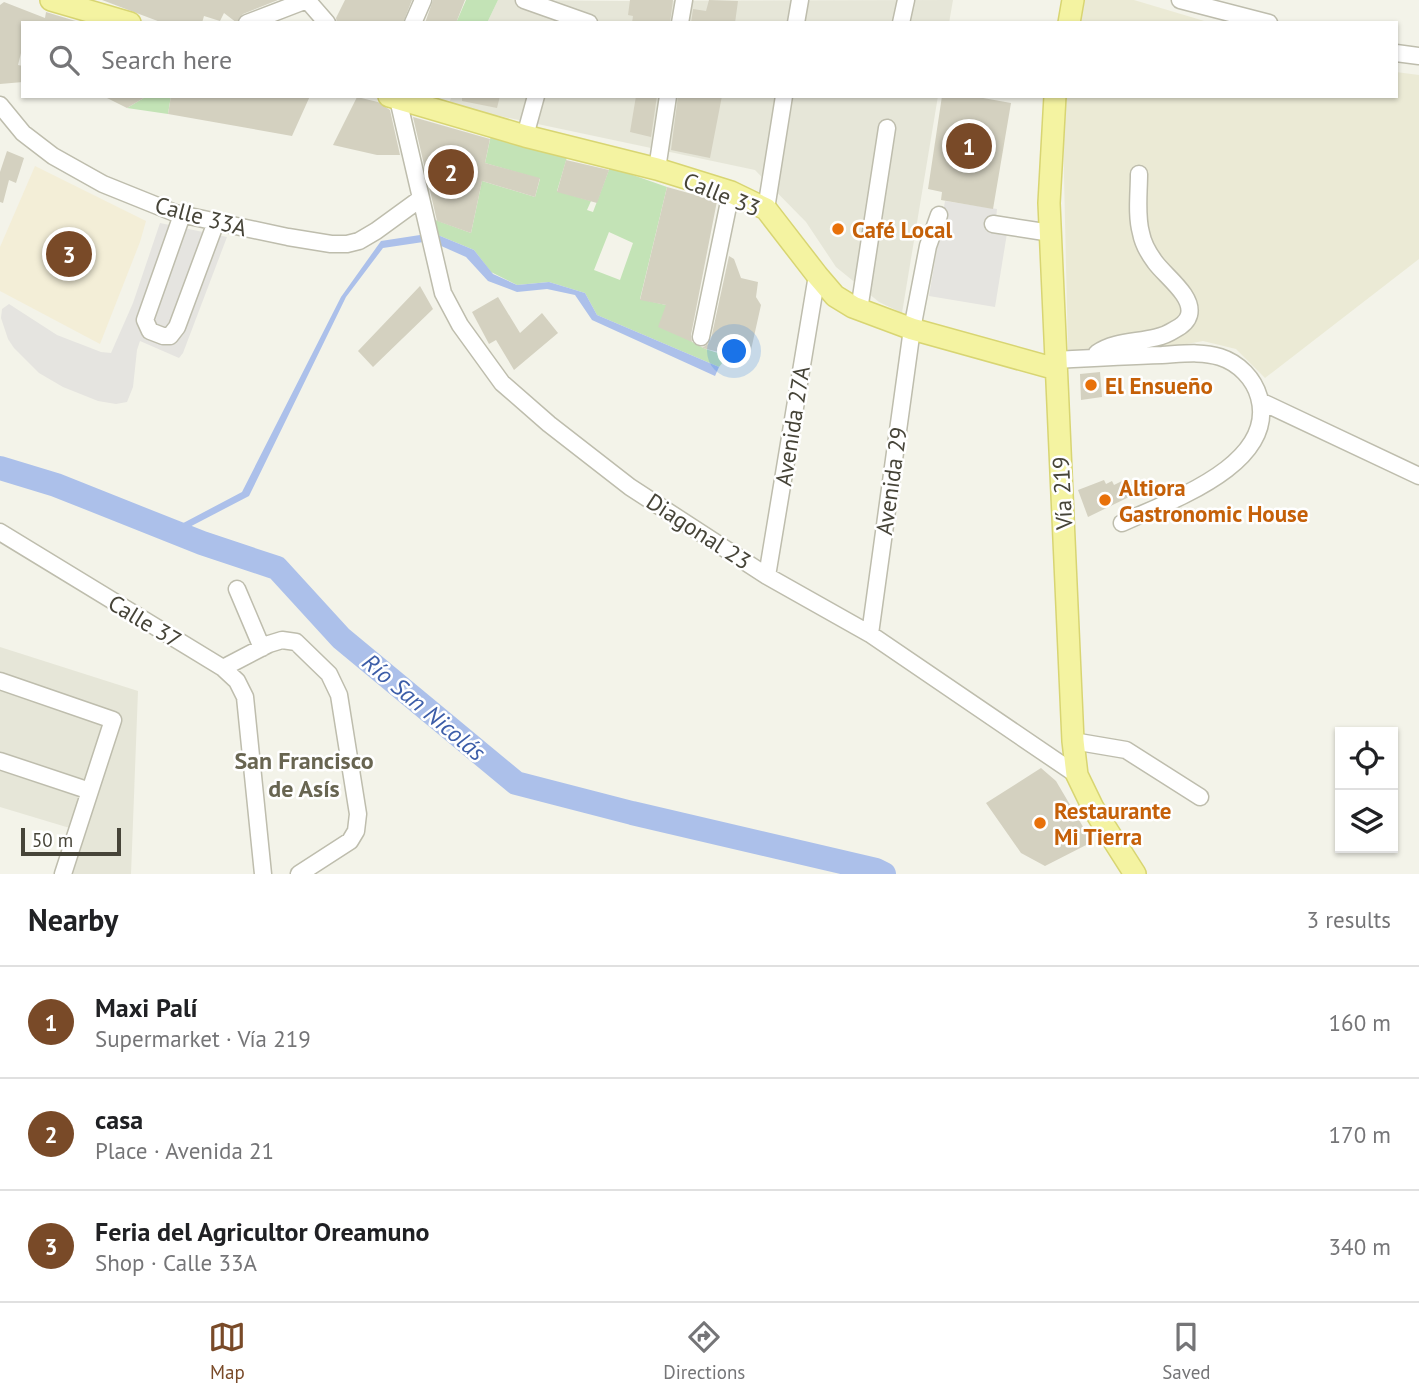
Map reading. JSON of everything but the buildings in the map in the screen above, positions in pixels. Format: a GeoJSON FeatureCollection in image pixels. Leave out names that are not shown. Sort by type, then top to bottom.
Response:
{"type":"FeatureCollection","features":[{"type":"Feature","properties":{"kind":"main road"},"geometry":{"type":"LineString","coordinates":[[51,0],[123,21]]}},
{"type":"Feature","properties":{"kind":"main road"},"geometry":{"type":"LineString","coordinates":[[1069,21],[1073,0]]}},
{"type":"Feature","properties":{"kind":"main road","name":"Calle 33"},"geometry":{"type":"LineString","coordinates":[[396,98],[525,136],[657,169],[731,192],[766,209],[835,296],[859,310],[912,330],[1056,364]]}},
{"type":"Feature","properties":{"kind":"main road","name":"Vía 219"},"geometry":{"type":"LineString","coordinates":[[1055,98],[1049,204],[1073,741],[1077,775],[1093,808],[1135,874]]}},
{"type":"Feature","properties":{"kind":"street"},"geometry":{"type":"LineString","coordinates":[[251,21],[285,4],[307,0],[325,21]]}},
{"type":"Feature","properties":{"kind":"street"},"geometry":{"type":"LineString","coordinates":[[414,21],[423,0]]}},
{"type":"Feature","properties":{"kind":"street"},"geometry":{"type":"LineString","coordinates":[[524,0],[560,18],[577,21]]}},
{"type":"Feature","properties":{"kind":"street"},"geometry":{"type":"LineString","coordinates":[[680,21],[684,0]]}},
{"type":"Feature","properties":{"kind":"street"},"geometry":{"type":"LineString","coordinates":[[796,21],[800,0]]}},
{"type":"Feature","properties":{"kind":"street"},"geometry":{"type":"LineString","coordinates":[[901,21],[906,0]]}},
{"type":"Feature","properties":{"kind":"street"},"geometry":{"type":"LineString","coordinates":[[1180,0],[1261,21]]}},
{"type":"Feature","properties":{"kind":"street"},"geometry":{"type":"LineString","coordinates":[[1398,53],[1419,56]]}},
{"type":"Feature","properties":{"kind":"street","name":"Diagonal 23"},"geometry":{"type":"LineString","coordinates":[[393,98],[443,293],[460,325],[502,383],[549,424],[630,487],[767,576],[870,634],[1077,775]]}},
{"type":"Feature","properties":{"kind":"street"},"geometry":{"type":"LineString","coordinates":[[525,136],[535,98]]}},
{"type":"Feature","properties":{"kind":"street"},"geometry":{"type":"LineString","coordinates":[[657,169],[668,98]]}},
{"type":"Feature","properties":{"kind":"street"},"geometry":{"type":"LineString","coordinates":[[766,209],[784,98]]}},
{"type":"Feature","properties":{"kind":"street","name":"Calle 33A"},"geometry":{"type":"LineString","coordinates":[[2,113],[53,156],[103,184],[182,215],[288,237],[331,244],[359,241],[420,199]]}},
{"type":"Feature","properties":{"kind":"street"},"geometry":{"type":"LineString","coordinates":[[859,310],[887,128]]}},
{"type":"Feature","properties":{"kind":"street"},"geometry":{"type":"LineString","coordinates":[[1093,357],[1108,346],[1154,339],[1170,333],[1184,324],[1189,315],[1188,303],[1155,262],[1140,232],[1139,174]]}},
{"type":"Feature","properties":{"kind":"street"},"geometry":{"type":"LineString","coordinates":[[701,337],[731,192]]}},
{"type":"Feature","properties":{"kind":"street"},"geometry":{"type":"LineString","coordinates":[[182,215],[145,320],[150,331],[163,337],[170,336],[177,327],[216,222]]}},
{"type":"Feature","properties":{"kind":"street","name":"Avenida 29"},"geometry":{"type":"LineString","coordinates":[[870,634],[912,330],[928,246],[939,215]]}},
{"type":"Feature","properties":{"kind":"street"},"geometry":{"type":"LineString","coordinates":[[993,224],[1051,233]]}},
{"type":"Feature","properties":{"kind":"street","name":"Avenida 27A"},"geometry":{"type":"LineString","coordinates":[[767,576],[817,275]]}},
{"type":"Feature","properties":{"kind":"street"},"geometry":{"type":"LineString","coordinates":[[1056,364],[1093,357],[1196,354],[1221,357],[1246,373],[1256,386],[1262,422],[1253,444],[1224,472],[1185,495],[1122,523]]}},
{"type":"Feature","properties":{"kind":"street"},"geometry":{"type":"LineString","coordinates":[[1260,401],[1419,476]]}},
{"type":"Feature","properties":{"kind":"street","name":"Calle 37"},"geometry":{"type":"LineString","coordinates":[[0,532],[223,668]]}},
{"type":"Feature","properties":{"kind":"street"},"geometry":{"type":"LineString","coordinates":[[237,589],[262,648]]}},
{"type":"Feature","properties":{"kind":"street"},"geometry":{"type":"LineString","coordinates":[[263,874],[245,698],[237,681],[223,668],[282,640],[296,642],[309,652],[329,674],[340,695],[358,814],[356,831],[350,841],[299,874]]}},
{"type":"Feature","properties":{"kind":"street"},"geometry":{"type":"LineString","coordinates":[[0,681],[113,720],[63,874]]}},
{"type":"Feature","properties":{"kind":"street"},"geometry":{"type":"LineString","coordinates":[[1073,741],[1126,750],[1200,797]]}},
{"type":"Feature","properties":{"kind":"street"},"geometry":{"type":"LineString","coordinates":[[0,761],[90,791]]}},
{"type":"Feature","properties":{"kind":"shaded area"},"geometry":{"type":"Polygon","coordinates":[[[498,0],[953,0],[949,21],[488,21],[498,0]]]}},
{"type":"Feature","properties":{"kind":"shaded area"},"geometry":{"type":"Polygon","coordinates":[[[1085,0],[1134,0],[1204,21],[1080,21],[1085,0]]]}},
{"type":"Feature","properties":{"kind":"shaded area"},"geometry":{"type":"Polygon","coordinates":[[[1398,72],[1419,75],[1419,259],[1265,378],[1236,349],[1203,341],[1160,349],[1068,353],[1063,132],[1067,98],[1398,98],[1398,72]]]}},
{"type":"Feature","properties":{"kind":"shaded area"},"geometry":{"type":"Polygon","coordinates":[[[451,98],[938,98],[902,313],[879,302],[836,267],[806,222],[755,170],[448,105],[451,98]]]}},
{"type":"Feature","properties":{"kind":"shaded area"},"geometry":{"type":"Polygon","coordinates":[[[35,166],[146,221],[100,344],[0,291],[0,247],[35,166]]]}},
{"type":"Feature","properties":{"kind":"shaded area"},"geometry":{"type":"Polygon","coordinates":[[[945,201],[997,209],[996,218],[1009,221],[995,307],[929,296],[945,201]]]}},
{"type":"Feature","properties":{"kind":"shaded area"},"geometry":{"type":"Polygon","coordinates":[[[160,223],[227,237],[179,358],[140,341],[133,387],[127,402],[116,404],[98,401],[63,387],[39,373],[8,339],[1,318],[2,309],[9,304],[57,335],[101,352],[111,353],[133,303],[160,223]]]}},
{"type":"Feature","properties":{"kind":"shaded area"},"geometry":{"type":"Polygon","coordinates":[[[0,647],[138,691],[131,874],[71,874],[83,832],[0,807],[0,647]]]}},
{"type":"Feature","properties":{"kind":"green space"},"geometry":{"type":"Polygon","coordinates":[[[466,0],[498,0],[488,21],[457,21],[466,0]]]}},
{"type":"Feature","properties":{"kind":"green space"},"geometry":{"type":"Polygon","coordinates":[[[144,98],[171,98],[168,114],[127,108],[144,98]]]}},
{"type":"Feature","properties":{"kind":"green space"},"geometry":{"type":"Polygon","coordinates":[[[491,135],[568,154],[557,191],[591,201],[587,210],[593,212],[610,167],[667,187],[640,299],[666,305],[690,340],[728,356],[719,367],[597,315],[585,293],[549,282],[517,285],[491,272],[474,250],[433,233],[430,218],[471,233],[482,181],[535,197],[540,179],[485,163],[491,135]],[[609,232],[594,270],[620,280],[633,243],[609,232]]]}},
{"type":"Feature","properties":{"kind":"water"},"geometry":{"type":"Polygon","coordinates":[[[433,233],[474,250],[493,274],[517,285],[549,282],[585,293],[597,315],[719,367],[715,376],[592,320],[575,295],[547,289],[517,292],[488,281],[466,257],[430,241],[383,248],[346,297],[249,496],[178,533],[170,530],[242,492],[341,297],[381,241],[433,233]]]}},
{"type":"Feature","properties":{"kind":"waterway","name":"Río San Nicolás"},"geometry":{"type":"LineString","coordinates":[[0,468],[56,485],[202,543],[277,568],[341,638],[516,783],[884,874]]}},
{"type":"Feature","properties":{"kind":"place","name":"Maxi Palí"},"geometry":{"type":"Point","coordinates":[969,146]}},
{"type":"Feature","properties":{"kind":"place","name":"casa"},"geometry":{"type":"Point","coordinates":[451,172]}},
{"type":"Feature","properties":{"kind":"place","name":"Café Local"},"geometry":{"type":"Point","coordinates":[838,229]}},
{"type":"Feature","properties":{"kind":"place","name":"Feria del Agricultor Oreamuno"},"geometry":{"type":"Point","coordinates":[69,254]}},
{"type":"Feature","properties":{"kind":"place","name":"El Ensueño"},"geometry":{"type":"Point","coordinates":[1091,385]}},
{"type":"Feature","properties":{"kind":"place","name":"Altiora Gastronomic House"},"geometry":{"type":"Point","coordinates":[1105,500]}},
{"type":"Feature","properties":{"kind":"place","name":"Restaurante Mi Tierra"},"geometry":{"type":"Point","coordinates":[1040,823]}},
{"type":"Feature","properties":{"kind":"district","name":"San Francisco de Asís"},"geometry":{"type":"Point","coordinates":[304,774]}}]}
